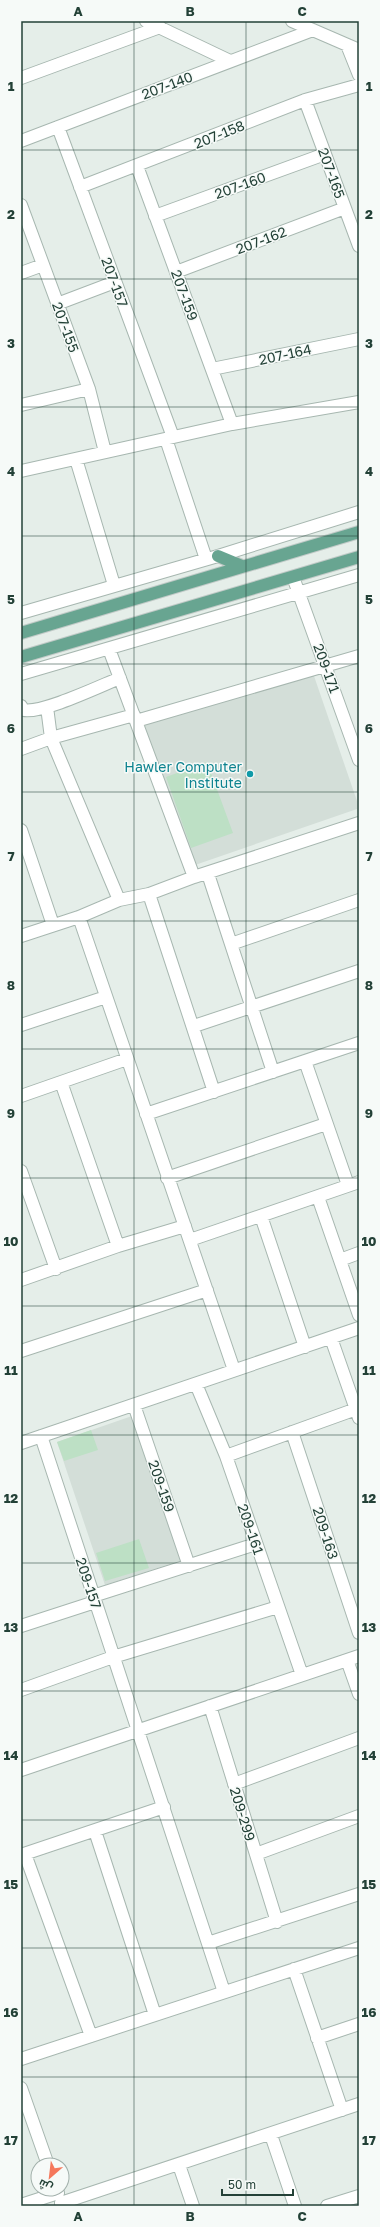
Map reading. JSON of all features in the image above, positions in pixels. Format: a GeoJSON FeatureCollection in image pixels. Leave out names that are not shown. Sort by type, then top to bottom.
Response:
{"type":"FeatureCollection","features":[{"type":"Feature","properties":{"kind":"main road"},"geometry":{"type":"LineString","coordinates":[[21,633],[359,532]]}},
{"type":"Feature","properties":{"kind":"main road"},"geometry":{"type":"LineString","coordinates":[[218,556],[242,566]]}},
{"type":"Feature","properties":{"kind":"main road"},"geometry":{"type":"LineString","coordinates":[[21,657],[359,557]]}},
{"type":"Feature","properties":{"kind":"street"},"geometry":{"type":"LineString","coordinates":[[146,21],[230,61]]}},
{"type":"Feature","properties":{"kind":"street"},"geometry":{"type":"LineString","coordinates":[[292,21],[359,50]]}},
{"type":"Feature","properties":{"kind":"street"},"geometry":{"type":"LineString","coordinates":[[21,78],[160,27]]}},
{"type":"Feature","properties":{"kind":"street","name":"207-140"},"geometry":{"type":"LineString","coordinates":[[21,141],[313,30]]}},
{"type":"Feature","properties":{"kind":"street"},"geometry":{"type":"LineString","coordinates":[[347,45],[359,75]]}},
{"type":"Feature","properties":{"kind":"street","name":"207-158"},"geometry":{"type":"LineString","coordinates":[[80,187],[305,100],[359,85]]}},
{"type":"Feature","properties":{"kind":"street","name":"207-165"},"geometry":{"type":"LineString","coordinates":[[305,100],[359,246]]}},
{"type":"Feature","properties":{"kind":"street","name":"207-157"},"geometry":{"type":"LineString","coordinates":[[58,127],[116,282],[170,438],[206,559]]}},
{"type":"Feature","properties":{"kind":"street","name":"207-160"},"geometry":{"type":"LineString","coordinates":[[156,216],[325,154]]}},
{"type":"Feature","properties":{"kind":"street","name":"207-159"},"geometry":{"type":"LineString","coordinates":[[137,166],[232,424]]}},
{"type":"Feature","properties":{"kind":"street","name":"207-162"},"geometry":{"type":"LineString","coordinates":[[176,272],[345,208]]}},
{"type":"Feature","properties":{"kind":"street","name":"207-155"},"geometry":{"type":"LineString","coordinates":[[22,211],[89,389],[105,452]]}},
{"type":"Feature","properties":{"kind":"street"},"geometry":{"type":"LineString","coordinates":[[21,273],[43,264]]}},
{"type":"Feature","properties":{"kind":"street"},"geometry":{"type":"LineString","coordinates":[[58,304],[116,282]]}},
{"type":"Feature","properties":{"kind":"street","name":"207-164"},"geometry":{"type":"LineString","coordinates":[[212,369],[359,339]]}},
{"type":"Feature","properties":{"kind":"street"},"geometry":{"type":"LineString","coordinates":[[21,405],[89,389]]}},
{"type":"Feature","properties":{"kind":"street"},"geometry":{"type":"LineString","coordinates":[[21,471],[232,424],[359,402]]}},
{"type":"Feature","properties":{"kind":"street"},"geometry":{"type":"LineString","coordinates":[[76,459],[114,585]]}},
{"type":"Feature","properties":{"kind":"street"},"geometry":{"type":"LineString","coordinates":[[21,613],[218,556],[359,512]]}},
{"type":"Feature","properties":{"kind":"street"},"geometry":{"type":"LineString","coordinates":[[21,674],[359,575]]}},
{"type":"Feature","properties":{"kind":"street","name":"209-171"},"geometry":{"type":"LineString","coordinates":[[293,577],[355,735],[359,760]]}},
{"type":"Feature","properties":{"kind":"street"},"geometry":{"type":"LineString","coordinates":[[109,649],[194,877]]}},
{"type":"Feature","properties":{"kind":"street"},"geometry":{"type":"LineString","coordinates":[[21,749],[51,738],[135,718],[359,656]]}},
{"type":"Feature","properties":{"kind":"street"},"geometry":{"type":"LineString","coordinates":[[21,706],[23,710],[30,712],[47,707],[120,678]]}},
{"type":"Feature","properties":{"kind":"street"},"geometry":{"type":"LineString","coordinates":[[47,707],[51,738],[119,900]]}},
{"type":"Feature","properties":{"kind":"street"},"geometry":{"type":"LineString","coordinates":[[21,936],[79,917],[119,900],[149,894],[194,877],[208,874],[359,823]]}},
{"type":"Feature","properties":{"kind":"street"},"geometry":{"type":"LineString","coordinates":[[21,830],[53,925]]}},
{"type":"Feature","properties":{"kind":"street"},"geometry":{"type":"LineString","coordinates":[[208,874],[273,1072]]}},
{"type":"Feature","properties":{"kind":"street"},"geometry":{"type":"LineString","coordinates":[[149,894],[194,1026],[214,1092]]}},
{"type":"Feature","properties":{"kind":"street"},"geometry":{"type":"LineString","coordinates":[[230,944],[359,900]]}},
{"type":"Feature","properties":{"kind":"street"},"geometry":{"type":"LineString","coordinates":[[79,917],[167,1178],[190,1240],[234,1370]]}},
{"type":"Feature","properties":{"kind":"street"},"geometry":{"type":"LineString","coordinates":[[194,1026],[359,971]]}},
{"type":"Feature","properties":{"kind":"street"},"geometry":{"type":"LineString","coordinates":[[21,1025],[106,997]]}},
{"type":"Feature","properties":{"kind":"street"},"geometry":{"type":"LineString","coordinates":[[146,1114],[359,1044]]}},
{"type":"Feature","properties":{"kind":"street"},"geometry":{"type":"LineString","coordinates":[[21,1096],[127,1059]]}},
{"type":"Feature","properties":{"kind":"street"},"geometry":{"type":"LineString","coordinates":[[190,1240],[318,1197],[354,1183],[326,1124],[304,1061]]}},
{"type":"Feature","properties":{"kind":"street"},"geometry":{"type":"LineString","coordinates":[[62,1082],[118,1246]]}},
{"type":"Feature","properties":{"kind":"street"},"geometry":{"type":"LineString","coordinates":[[167,1178],[326,1124]]}},
{"type":"Feature","properties":{"kind":"street"},"geometry":{"type":"LineString","coordinates":[[21,1171],[56,1269]]}},
{"type":"Feature","properties":{"kind":"street"},"geometry":{"type":"LineString","coordinates":[[318,1197],[359,1315]]}},
{"type":"Feature","properties":{"kind":"street"},"geometry":{"type":"LineString","coordinates":[[261,1216],[305,1347]]}},
{"type":"Feature","properties":{"kind":"street"},"geometry":{"type":"LineString","coordinates":[[21,1280],[118,1246],[185,1226]]}},
{"type":"Feature","properties":{"kind":"street"},"geometry":{"type":"LineString","coordinates":[[340,1260],[359,1253]]}},
{"type":"Feature","properties":{"kind":"street"},"geometry":{"type":"LineString","coordinates":[[21,1351],[206,1290]]}},
{"type":"Feature","properties":{"kind":"street"},"geometry":{"type":"LineString","coordinates":[[21,1443],[359,1328]]}},
{"type":"Feature","properties":{"kind":"street"},"geometry":{"type":"LineString","coordinates":[[226,1456],[292,1432],[358,1411],[331,1338]]}},
{"type":"Feature","properties":{"kind":"street","name":"209-161"},"geometry":{"type":"LineString","coordinates":[[196,1384],[226,1456],[302,1675]]}},
{"type":"Feature","properties":{"kind":"street","name":"209-159"},"geometry":{"type":"LineString","coordinates":[[134,1405],[189,1566]]}},
{"type":"Feature","properties":{"kind":"street","name":"209-163"},"geometry":{"type":"LineString","coordinates":[[292,1432],[359,1633]]}},
{"type":"Feature","properties":{"kind":"street","name":"209-157"},"geometry":{"type":"LineString","coordinates":[[41,1436],[136,1730],[164,1807],[224,1992]]}},
{"type":"Feature","properties":{"kind":"street"},"geometry":{"type":"LineString","coordinates":[[21,1626],[94,1599],[256,1544]]}},
{"type":"Feature","properties":{"kind":"street"},"geometry":{"type":"LineString","coordinates":[[21,1690],[113,1657],[278,1607]]}},
{"type":"Feature","properties":{"kind":"street"},"geometry":{"type":"LineString","coordinates":[[21,1770],[353,1658],[359,1694]]}},
{"type":"Feature","properties":{"kind":"street","name":"209-299"},"geometry":{"type":"LineString","coordinates":[[210,1706],[276,1922]]}},
{"type":"Feature","properties":{"kind":"street"},"geometry":{"type":"LineString","coordinates":[[234,1784],[359,1738]]}},
{"type":"Feature","properties":{"kind":"street"},"geometry":{"type":"LineString","coordinates":[[91,2036],[23,1855],[164,1807]]}},
{"type":"Feature","properties":{"kind":"street"},"geometry":{"type":"LineString","coordinates":[[256,1854],[359,1816]]}},
{"type":"Feature","properties":{"kind":"street"},"geometry":{"type":"LineString","coordinates":[[95,1831],[155,2015]]}},
{"type":"Feature","properties":{"kind":"street"},"geometry":{"type":"LineString","coordinates":[[208,1943],[359,1894]]}},
{"type":"Feature","properties":{"kind":"street"},"geometry":{"type":"LineString","coordinates":[[21,2059],[359,1948]]}},
{"type":"Feature","properties":{"kind":"street"},"geometry":{"type":"LineString","coordinates":[[294,1969],[342,2110]]}},
{"type":"Feature","properties":{"kind":"street"},"geometry":{"type":"LineString","coordinates":[[317,2038],[359,2024]]}},
{"type":"Feature","properties":{"kind":"street"},"geometry":{"type":"LineString","coordinates":[[21,2088],[27,2122],[44,2157]]}},
{"type":"Feature","properties":{"kind":"street"},"geometry":{"type":"LineString","coordinates":[[21,2205],[59,2198],[178,2165],[271,2135],[359,2104]]}},
{"type":"Feature","properties":{"kind":"street"},"geometry":{"type":"LineString","coordinates":[[271,2135],[295,2206]]}},
{"type":"Feature","properties":{"kind":"street"},"geometry":{"type":"LineString","coordinates":[[178,2165],[193,2206]]}},
{"type":"Feature","properties":{"kind":"street"},"geometry":{"type":"LineString","coordinates":[[327,2206],[359,2196]]}},
{"type":"Feature","properties":{"kind":"shaded area"},"geometry":{"type":"Polygon","coordinates":[[[312,674],[314,676],[357,801],[357,809],[195,865],[144,724],[312,674]]]}},
{"type":"Feature","properties":{"kind":"shaded area"},"geometry":{"type":"Polygon","coordinates":[[[132,1416],[182,1560],[105,1585],[57,1442],[132,1416]]]}},
{"type":"Feature","properties":{"kind":"green space"},"geometry":{"type":"Polygon","coordinates":[[[207,762],[233,833],[191,848],[166,777],[207,762]]]}},
{"type":"Feature","properties":{"kind":"green space"},"geometry":{"type":"Polygon","coordinates":[[[91,1430],[98,1450],[64,1461],[57,1442],[91,1430]]]}},
{"type":"Feature","properties":{"kind":"green space"},"geometry":{"type":"Polygon","coordinates":[[[139,1539],[149,1568],[105,1581],[96,1553],[139,1539]]]}},
{"type":"Feature","properties":{"kind":"place","name":"Hawler Computer Institute"},"geometry":{"type":"Point","coordinates":[250,774]}}]}
